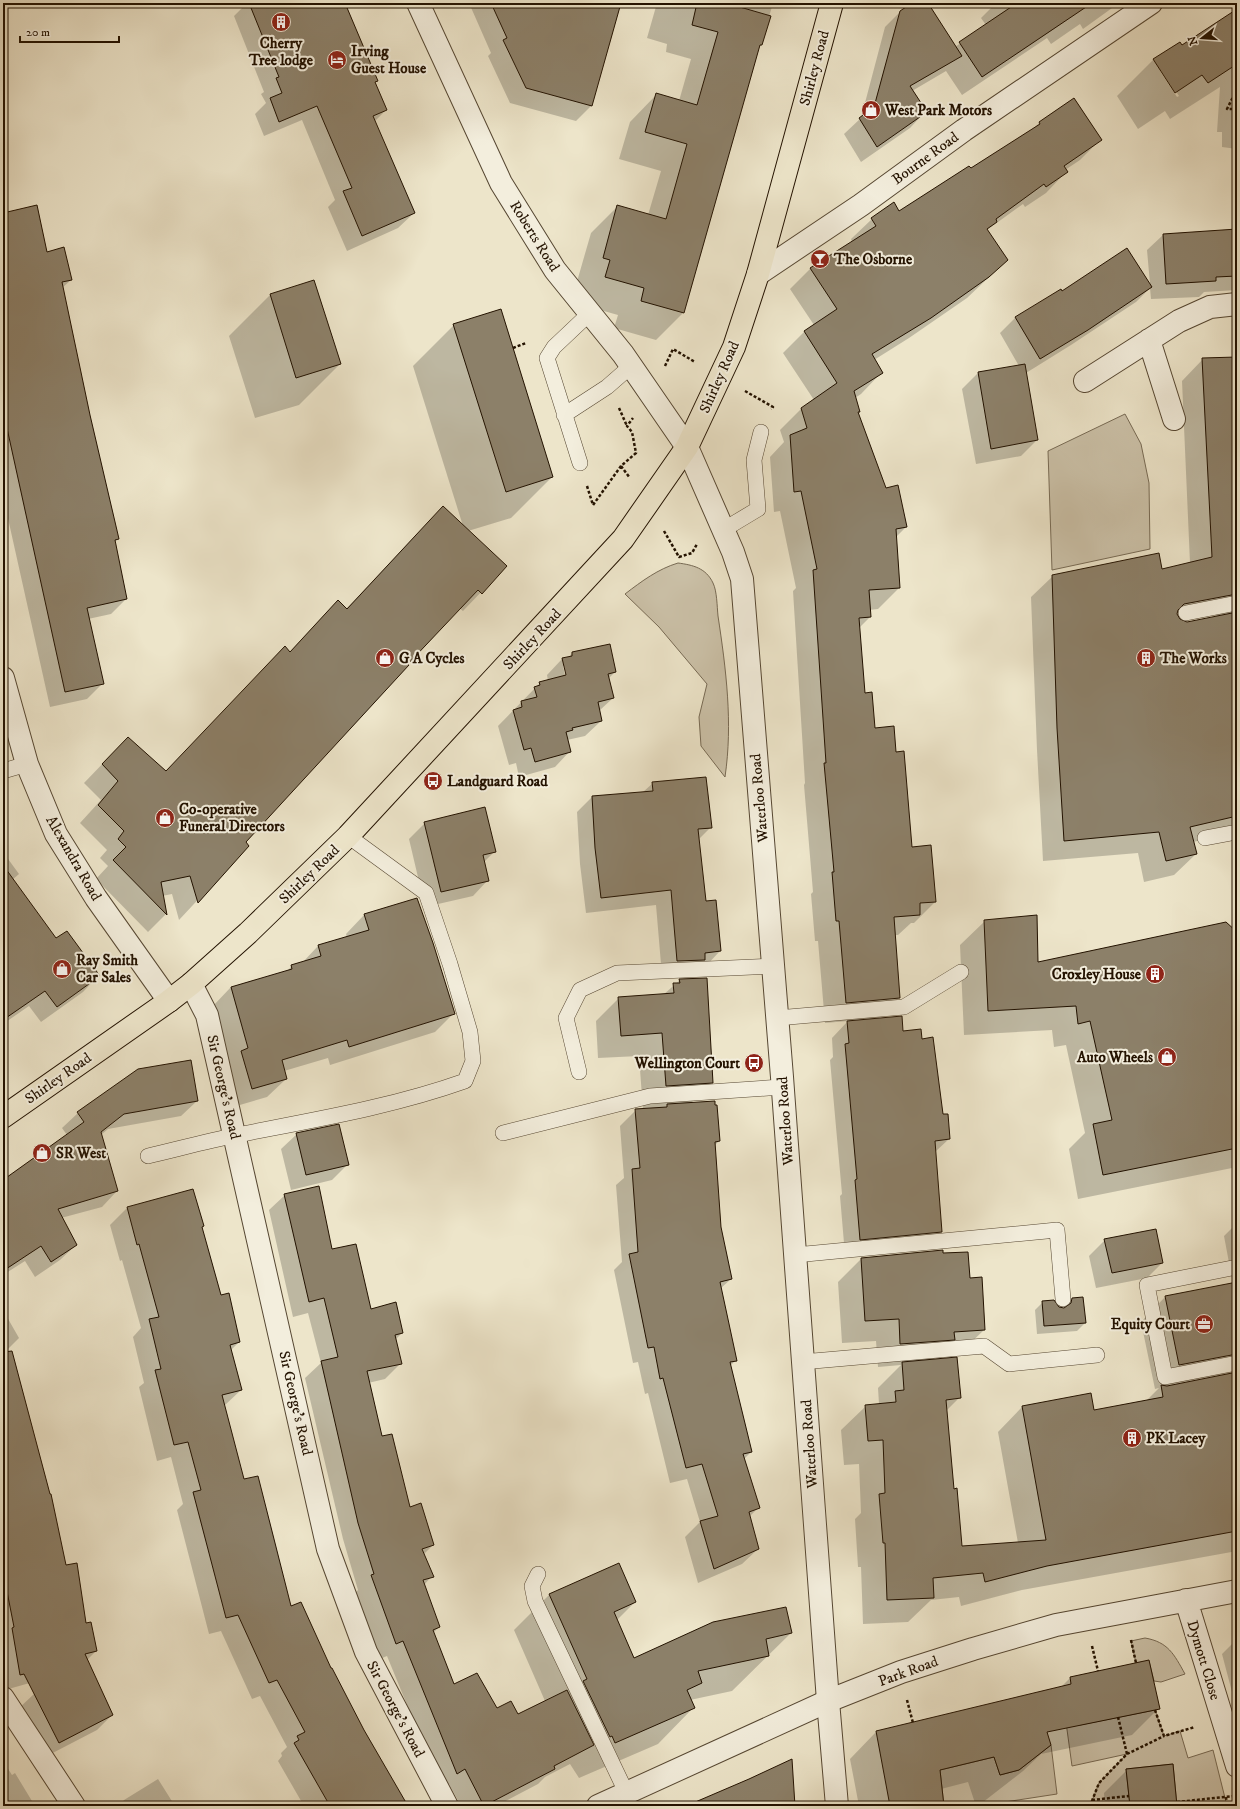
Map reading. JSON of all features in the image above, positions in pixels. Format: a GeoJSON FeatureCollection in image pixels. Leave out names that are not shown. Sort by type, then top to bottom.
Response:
{"type":"FeatureCollection","features":[{"type":"Feature","properties":{"kind":"main road","name":"Shirley Road"},"geometry":{"type":"LineString","coordinates":[[3,1117],[169,1001],[191,984],[248,933],[348,836],[623,539],[687,448],[734,347],[758,274],[832,3]]}},
{"type":"Feature","properties":{"kind":"street","name":"Roberts Road"},"geometry":{"type":"LineString","coordinates":[[418,3],[501,183],[555,270],[631,366],[687,448]]}},
{"type":"Feature","properties":{"kind":"street","name":"Bourne Road"},"geometry":{"type":"LineString","coordinates":[[758,274],[860,205],[964,130],[1151,3]]}},
{"type":"Feature","properties":{"kind":"street"},"geometry":{"type":"LineString","coordinates":[[1085,381],[1179,321],[1210,307],[1237,304]]}},
{"type":"Feature","properties":{"kind":"street"},"geometry":{"type":"LineString","coordinates":[[1149,340],[1174,419]]}},
{"type":"Feature","properties":{"kind":"street","name":"Waterloo Road"},"geometry":{"type":"LineString","coordinates":[[687,448],[734,552],[742,579],[837,1806]]}},
{"type":"Feature","properties":{"kind":"street","name":"Alexandra Road"},"geometry":{"type":"LineString","coordinates":[[3,678],[27,764],[56,834],[96,898],[169,1001]]}},
{"type":"Feature","properties":{"kind":"street","name":"Sir George's Road"},"geometry":{"type":"LineString","coordinates":[[191,984],[207,1015],[328,1549],[366,1652],[447,1806]]}},
{"type":"Feature","properties":{"kind":"street","name":"Park Road"},"geometry":{"type":"LineString","coordinates":[[598,1806],[828,1701],[908,1670],[972,1649],[1056,1625],[1237,1591]]}},
{"type":"Feature","properties":{"kind":"street","name":"Dymott Close"},"geometry":{"type":"LineString","coordinates":[[1186,1600],[1237,1766]]}},
{"type":"Feature","properties":{"kind":"street"},"geometry":{"type":"LineString","coordinates":[[3,1698],[74,1806]]}},
{"type":"Feature","properties":{"kind":"lane"},"geometry":{"type":"LineString","coordinates":[[580,463],[547,358],[554,347],[590,313]]}},
{"type":"Feature","properties":{"kind":"lane"},"geometry":{"type":"LineString","coordinates":[[564,415],[607,387],[631,366]]}},
{"type":"Feature","properties":{"kind":"lane"},"geometry":{"type":"LineString","coordinates":[[723,530],[758,509],[754,460],[761,432]]}},
{"type":"Feature","properties":{"kind":"lane"},"geometry":{"type":"LineString","coordinates":[[1186,613],[1237,602]]}},
{"type":"Feature","properties":{"kind":"lane"},"geometry":{"type":"LineString","coordinates":[[3,771],[27,764]]}},
{"type":"Feature","properties":{"kind":"lane"},"geometry":{"type":"LineString","coordinates":[[1205,838],[1237,832]]}},
{"type":"Feature","properties":{"kind":"lane"},"geometry":{"type":"LineString","coordinates":[[148,1156],[235,1135],[321,1119],[437,1092],[465,1081],[473,1061],[470,1032],[450,964],[426,893],[348,836]]}},
{"type":"Feature","properties":{"kind":"lane"},"geometry":{"type":"LineString","coordinates":[[580,1072],[566,1018],[580,990],[617,973],[773,966]]}},
{"type":"Feature","properties":{"kind":"lane"},"geometry":{"type":"LineString","coordinates":[[777,1018],[904,1007],[961,972]]}},
{"type":"Feature","properties":{"kind":"lane"},"geometry":{"type":"LineString","coordinates":[[503,1133],[650,1096],[782,1087]]}},
{"type":"Feature","properties":{"kind":"lane"},"geometry":{"type":"LineString","coordinates":[[795,1255],[1057,1230],[1063,1299]]}},
{"type":"Feature","properties":{"kind":"lane"},"geometry":{"type":"LineString","coordinates":[[1237,1267],[1147,1285],[1165,1377],[1237,1363]]}},
{"type":"Feature","properties":{"kind":"lane"},"geometry":{"type":"LineString","coordinates":[[802,1362],[984,1346],[1009,1364],[1097,1355]]}},
{"type":"Feature","properties":{"kind":"lane"},"geometry":{"type":"LineString","coordinates":[[538,1574],[532,1586],[535,1601],[626,1792]]}},
{"type":"Feature","properties":{"kind":"path"},"geometry":{"type":"LineString","coordinates":[[1237,89],[1227,110],[1237,109]]}},
{"type":"Feature","properties":{"kind":"path"},"geometry":{"type":"LineString","coordinates":[[580,463],[593,505],[620,466],[636,453],[632,432],[627,426],[651,394],[673,349],[772,407],[761,432]]}},
{"type":"Feature","properties":{"kind":"path"},"geometry":{"type":"LineString","coordinates":[[1155,1710],[1164,1736]]}},
{"type":"Feature","properties":{"kind":"path"},"geometry":{"type":"LineString","coordinates":[[1118,1717],[1127,1754]]}},
{"type":"Feature","properties":{"kind":"path"},"geometry":{"type":"LineString","coordinates":[[1090,1806],[1099,1783],[1127,1754],[1164,1736],[1222,1719]]}},
{"type":"Feature","properties":{"kind":"path"},"geometry":{"type":"LineString","coordinates":[[1177,1802],[1237,1795]]}},
{"type":"Feature","properties":{"kind":"path"},"geometry":{"type":"LineString","coordinates":[[1092,1800],[1129,1796]]}},
{"type":"Feature","properties":{"kind":"path"},"geometry":{"type":"LineString","coordinates":[[1226,1797],[1227,1806]]}},
{"type":"Feature","properties":{"kind":"shaded area"},"geometry":{"type":"Polygon","coordinates":[[[1125,414],[1141,444],[1149,483],[1150,549],[1052,570],[1048,451],[1125,414]]]}},
{"type":"Feature","properties":{"kind":"shaded area"},"geometry":{"type":"Polygon","coordinates":[[[678,563],[694,566],[707,574],[713,583],[717,599],[728,696],[728,737],[725,777],[701,746],[699,717],[707,684],[659,627],[625,594],[657,572],[678,563]]]}},
{"type":"Feature","properties":{"kind":"shaded area"},"geometry":{"type":"Polygon","coordinates":[[[1145,1638],[1159,1642],[1170,1650],[1185,1674],[1161,1682],[1154,1681],[1149,1661],[1136,1663],[1131,1641],[1145,1638]]]}},
{"type":"Feature","properties":{"kind":"shaded area"},"geometry":{"type":"Polygon","coordinates":[[[1155,1710],[1164,1736],[1180,1731],[1188,1758],[1213,1750],[1227,1806],[1177,1806],[1173,1764],[1126,1769],[1130,1806],[1090,1806],[1099,1783],[1127,1754],[1072,1766],[1065,1715],[1080,1725],[1155,1710]]]}},
{"type":"Feature","properties":{"kind":"shaded area"},"geometry":{"type":"Polygon","coordinates":[[[1051,1745],[1057,1794],[979,1806],[944,1806],[940,1770],[994,1757],[1000,1775],[1019,1770],[1051,1745]]]}},
{"type":"Feature","properties":{"kind":"building"},"geometry":{"type":"Polygon","coordinates":[[[249,3],[345,3],[378,81],[375,82],[387,110],[373,116],[415,213],[362,236],[343,191],[352,188],[317,106],[279,122],[270,98],[282,93],[276,78],[279,77],[249,3]]]}},
{"type":"Feature","properties":{"kind":"building"},"geometry":{"type":"Polygon","coordinates":[[[491,3],[621,3],[592,106],[526,88],[503,40],[507,38],[491,3]]]}},
{"type":"Feature","properties":{"kind":"building"},"geometry":{"type":"Polygon","coordinates":[[[697,3],[726,3],[771,16],[762,45],[760,45],[684,313],[641,301],[644,288],[605,277],[610,260],[603,258],[617,205],[666,219],[687,144],[645,132],[656,93],[697,105],[718,32],[692,25],[697,3]]]}},
{"type":"Feature","properties":{"kind":"building"},"geometry":{"type":"Polygon","coordinates":[[[912,3],[928,3],[962,56],[910,86],[927,112],[877,147],[859,118],[874,107],[900,11],[912,3]]]}},
{"type":"Feature","properties":{"kind":"building"},"geometry":{"type":"Polygon","coordinates":[[[1017,3],[1092,3],[982,77],[959,42],[1017,3]]]}},
{"type":"Feature","properties":{"kind":"building"},"geometry":{"type":"Polygon","coordinates":[[[1237,9],[1237,64],[1208,83],[1202,75],[1175,93],[1153,59],[1180,42],[1182,45],[1237,9]]]}},
{"type":"Feature","properties":{"kind":"building"},"geometry":{"type":"Polygon","coordinates":[[[1074,98],[1102,140],[1064,166],[1068,172],[1046,187],[1044,184],[996,219],[997,222],[987,229],[1008,260],[989,277],[931,318],[872,354],[883,373],[854,391],[860,412],[858,412],[886,488],[898,485],[907,527],[896,529],[900,588],[869,590],[871,617],[859,618],[865,693],[872,692],[875,728],[894,726],[896,752],[904,751],[912,847],[931,845],[936,902],[920,903],[920,915],[894,917],[900,998],[846,1003],[839,921],[836,921],[832,872],[834,872],[824,763],[826,763],[813,570],[817,569],[801,491],[794,492],[790,435],[807,428],[801,408],[837,383],[804,331],[837,309],[810,268],[876,226],[871,218],[894,202],[899,211],[969,166],[971,168],[1040,124],[1039,122],[1074,98]]]}},
{"type":"Feature","properties":{"kind":"building"},"geometry":{"type":"Polygon","coordinates":[[[37,205],[47,252],[64,247],[72,280],[62,282],[90,415],[119,539],[115,540],[127,599],[87,608],[104,684],[65,692],[3,410],[3,213],[37,205]]]}},
{"type":"Feature","properties":{"kind":"building"},"geometry":{"type":"Polygon","coordinates":[[[1237,229],[1237,276],[1216,277],[1216,281],[1166,284],[1163,234],[1237,229]]]}},
{"type":"Feature","properties":{"kind":"building"},"geometry":{"type":"Polygon","coordinates":[[[1127,248],[1152,287],[1088,330],[1040,359],[1015,317],[1061,289],[1062,291],[1127,248]]]}},
{"type":"Feature","properties":{"kind":"building"},"geometry":{"type":"Polygon","coordinates":[[[314,280],[341,364],[296,378],[270,294],[314,280]]]}},
{"type":"Feature","properties":{"kind":"building"},"geometry":{"type":"Polygon","coordinates":[[[501,309],[553,477],[506,492],[453,324],[501,309]]]}},
{"type":"Feature","properties":{"kind":"building"},"geometry":{"type":"Polygon","coordinates":[[[1237,357],[1237,594],[1184,604],[1178,610],[1177,614],[1180,619],[1187,622],[1237,612],[1237,816],[1190,827],[1197,854],[1166,861],[1159,832],[1064,841],[1057,728],[1052,575],[1159,553],[1162,569],[1212,557],[1202,358],[1237,357]]]}},
{"type":"Feature","properties":{"kind":"building"},"geometry":{"type":"Polygon","coordinates":[[[1025,364],[1038,440],[991,449],[978,372],[1025,364]]]}},
{"type":"Feature","properties":{"kind":"building"},"geometry":{"type":"Polygon","coordinates":[[[443,506],[507,566],[482,594],[478,590],[408,664],[409,665],[246,842],[249,846],[198,903],[190,876],[161,882],[167,915],[113,860],[126,847],[118,839],[124,831],[98,805],[118,781],[102,764],[128,737],[166,771],[285,646],[290,652],[338,600],[347,609],[443,506]]]}},
{"type":"Feature","properties":{"kind":"building"},"geometry":{"type":"Polygon","coordinates":[[[610,644],[616,672],[608,674],[614,698],[598,702],[602,721],[572,728],[573,730],[566,732],[571,752],[535,762],[531,748],[524,750],[513,710],[522,707],[521,701],[537,697],[534,687],[540,685],[539,682],[566,675],[562,658],[572,656],[572,652],[610,644]]]}},
{"type":"Feature","properties":{"kind":"building"},"geometry":{"type":"Polygon","coordinates":[[[706,777],[712,828],[698,829],[706,901],[716,900],[721,951],[705,953],[705,960],[677,961],[671,890],[601,898],[595,848],[592,796],[653,791],[652,782],[706,777]]]}},
{"type":"Feature","properties":{"kind":"building"},"geometry":{"type":"Polygon","coordinates":[[[485,807],[496,852],[483,855],[489,881],[441,892],[424,822],[485,807]]]}},
{"type":"Feature","properties":{"kind":"building"},"geometry":{"type":"Polygon","coordinates":[[[3,865],[56,938],[67,931],[100,976],[57,1007],[45,991],[3,1020],[3,865]]]}},
{"type":"Feature","properties":{"kind":"building"},"geometry":{"type":"Polygon","coordinates":[[[417,898],[455,1014],[349,1047],[347,1040],[282,1060],[287,1079],[252,1089],[241,1051],[248,1048],[231,987],[292,969],[291,965],[321,956],[318,945],[369,930],[364,914],[417,898]]]}},
{"type":"Feature","properties":{"kind":"building"},"geometry":{"type":"Polygon","coordinates":[[[1037,915],[1038,962],[1226,922],[1237,932],[1237,1148],[1103,1175],[1093,1124],[1112,1120],[1090,1021],[1078,1024],[1076,1006],[988,1011],[984,920],[1037,915]]]}},
{"type":"Feature","properties":{"kind":"building"},"geometry":{"type":"Polygon","coordinates":[[[707,978],[713,1083],[666,1086],[662,1033],[621,1036],[618,997],[674,993],[673,983],[680,983],[679,979],[707,978]]]}},
{"type":"Feature","properties":{"kind":"building"},"geometry":{"type":"Polygon","coordinates":[[[902,1016],[903,1031],[921,1029],[922,1039],[933,1037],[943,1114],[948,1114],[950,1139],[935,1141],[942,1232],[860,1240],[855,1180],[857,1179],[845,1044],[849,1043],[847,1021],[902,1016]]]}},
{"type":"Feature","properties":{"kind":"building"},"geometry":{"type":"Polygon","coordinates":[[[191,1060],[198,1101],[124,1114],[101,1132],[118,1191],[58,1209],[77,1245],[51,1262],[41,1246],[3,1271],[3,1180],[84,1122],[77,1112],[138,1069],[191,1060]]]}},
{"type":"Feature","properties":{"kind":"building"},"geometry":{"type":"Polygon","coordinates":[[[715,1101],[715,1105],[717,1105],[720,1141],[715,1142],[721,1227],[732,1279],[720,1282],[737,1361],[730,1362],[752,1452],[743,1454],[760,1508],[749,1512],[759,1549],[714,1569],[700,1521],[718,1516],[702,1464],[686,1468],[663,1378],[660,1379],[654,1347],[648,1348],[629,1254],[638,1252],[632,1169],[640,1168],[635,1109],[667,1107],[667,1104],[715,1101]]]}},
{"type":"Feature","properties":{"kind":"building"},"geometry":{"type":"Polygon","coordinates":[[[339,1124],[349,1165],[306,1175],[296,1133],[339,1124]]]}},
{"type":"Feature","properties":{"kind":"building"},"geometry":{"type":"Polygon","coordinates":[[[319,1186],[332,1249],[356,1244],[371,1309],[396,1302],[403,1333],[395,1335],[402,1364],[367,1371],[382,1436],[392,1434],[410,1507],[421,1503],[434,1545],[422,1549],[434,1577],[423,1580],[440,1627],[433,1630],[454,1684],[477,1673],[497,1708],[511,1701],[518,1714],[567,1690],[594,1745],[554,1766],[555,1769],[484,1806],[465,1769],[457,1774],[403,1641],[396,1644],[371,1575],[374,1574],[358,1523],[321,1361],[338,1357],[324,1298],[309,1302],[284,1194],[319,1186]]]}},
{"type":"Feature","properties":{"kind":"building"},"geometry":{"type":"Polygon","coordinates":[[[193,1189],[221,1295],[229,1293],[240,1342],[230,1345],[242,1390],[222,1395],[244,1479],[258,1476],[291,1606],[301,1602],[331,1668],[364,1730],[408,1806],[330,1806],[294,1743],[299,1740],[297,1736],[305,1732],[277,1680],[269,1683],[238,1615],[226,1618],[193,1492],[201,1490],[188,1442],[174,1445],[155,1370],[161,1369],[149,1319],[159,1317],[127,1207],[193,1189]]]}},
{"type":"Feature","properties":{"kind":"building"},"geometry":{"type":"Polygon","coordinates":[[[1156,1229],[1163,1263],[1112,1273],[1104,1239],[1156,1229]]]}},
{"type":"Feature","properties":{"kind":"building"},"geometry":{"type":"Polygon","coordinates":[[[943,1250],[943,1253],[968,1252],[970,1278],[982,1277],[985,1330],[954,1332],[955,1340],[900,1344],[899,1319],[865,1321],[861,1258],[943,1250]]]}},
{"type":"Feature","properties":{"kind":"building","name":"Equity Court"},"geometry":{"type":"Polygon","coordinates":[[[1237,1282],[1237,1354],[1179,1365],[1165,1296],[1237,1282]]]}},
{"type":"Feature","properties":{"kind":"building"},"geometry":{"type":"Polygon","coordinates":[[[1083,1297],[1086,1323],[1044,1326],[1042,1301],[1054,1300],[1059,1307],[1064,1308],[1071,1303],[1072,1298],[1083,1297]]]}},
{"type":"Feature","properties":{"kind":"building"},"geometry":{"type":"Polygon","coordinates":[[[12,1351],[51,1494],[66,1565],[77,1563],[86,1623],[91,1622],[97,1651],[85,1654],[113,1715],[59,1743],[24,1674],[20,1675],[12,1628],[14,1627],[3,1571],[3,1352],[12,1351]]]}},
{"type":"Feature","properties":{"kind":"building","name":"PK Lacey"},"geometry":{"type":"Polygon","coordinates":[[[957,1357],[961,1398],[946,1400],[954,1489],[957,1488],[962,1546],[1046,1540],[1022,1406],[1091,1393],[1094,1410],[1163,1397],[1161,1385],[1167,1386],[1237,1372],[1237,1531],[1047,1566],[985,1582],[983,1573],[933,1578],[934,1598],[887,1600],[885,1543],[883,1543],[879,1494],[885,1493],[883,1440],[868,1441],[865,1405],[896,1402],[895,1391],[904,1390],[902,1362],[957,1357]]]}},
{"type":"Feature","properties":{"kind":"building"},"geometry":{"type":"Polygon","coordinates":[[[619,1563],[636,1602],[614,1612],[634,1658],[713,1622],[786,1607],[792,1633],[766,1639],[769,1656],[698,1671],[702,1683],[687,1690],[695,1708],[615,1743],[612,1736],[610,1737],[583,1681],[587,1679],[549,1594],[619,1563]]]}},
{"type":"Feature","properties":{"kind":"building"},"geometry":{"type":"Polygon","coordinates":[[[1149,1660],[1160,1709],[1047,1732],[1051,1745],[1019,1770],[1000,1775],[994,1757],[940,1770],[944,1806],[890,1806],[876,1731],[1071,1684],[1070,1677],[1149,1660]]]}},
{"type":"Feature","properties":{"kind":"building"},"geometry":{"type":"Polygon","coordinates":[[[792,1759],[795,1806],[686,1806],[749,1779],[792,1759]]]}},
{"type":"Feature","properties":{"kind":"building"},"geometry":{"type":"Polygon","coordinates":[[[1173,1764],[1177,1806],[1130,1806],[1126,1769],[1173,1764]]]}},
{"type":"Feature","properties":{"kind":"place","name":"Cherry Tree lodge"},"geometry":{"type":"Point","coordinates":[281,22]}},
{"type":"Feature","properties":{"kind":"place","name":"Irving Guest House"},"geometry":{"type":"Point","coordinates":[337,60]}},
{"type":"Feature","properties":{"kind":"place","name":"West Park Motors"},"geometry":{"type":"Point","coordinates":[871,110]}},
{"type":"Feature","properties":{"kind":"place","name":"The Osborne"},"geometry":{"type":"Point","coordinates":[820,259]}},
{"type":"Feature","properties":{"kind":"place","name":"G A Cycles"},"geometry":{"type":"Point","coordinates":[385,658]}},
{"type":"Feature","properties":{"kind":"place","name":"The Works"},"geometry":{"type":"Point","coordinates":[1146,658]}},
{"type":"Feature","properties":{"kind":"place","name":"Landguard Road"},"geometry":{"type":"Point","coordinates":[433,781]}},
{"type":"Feature","properties":{"kind":"place","name":"Co-operative Funeral Directors"},"geometry":{"type":"Point","coordinates":[165,818]}},
{"type":"Feature","properties":{"kind":"place","name":"Ray Smith Car Sales"},"geometry":{"type":"Point","coordinates":[62,969]}},
{"type":"Feature","properties":{"kind":"place","name":"Croxley House"},"geometry":{"type":"Point","coordinates":[1155,974]}},
{"type":"Feature","properties":{"kind":"place","name":"Auto Wheels"},"geometry":{"type":"Point","coordinates":[1167,1057]}},
{"type":"Feature","properties":{"kind":"place","name":"Wellington Court"},"geometry":{"type":"Point","coordinates":[754,1063]}},
{"type":"Feature","properties":{"kind":"place","name":"SR West"},"geometry":{"type":"Point","coordinates":[42,1153]}},
{"type":"Feature","properties":{"kind":"place","name":"Equity Court"},"geometry":{"type":"Point","coordinates":[1204,1324]}},
{"type":"Feature","properties":{"kind":"place","name":"PK Lacey"},"geometry":{"type":"Point","coordinates":[1132,1438]}}]}
